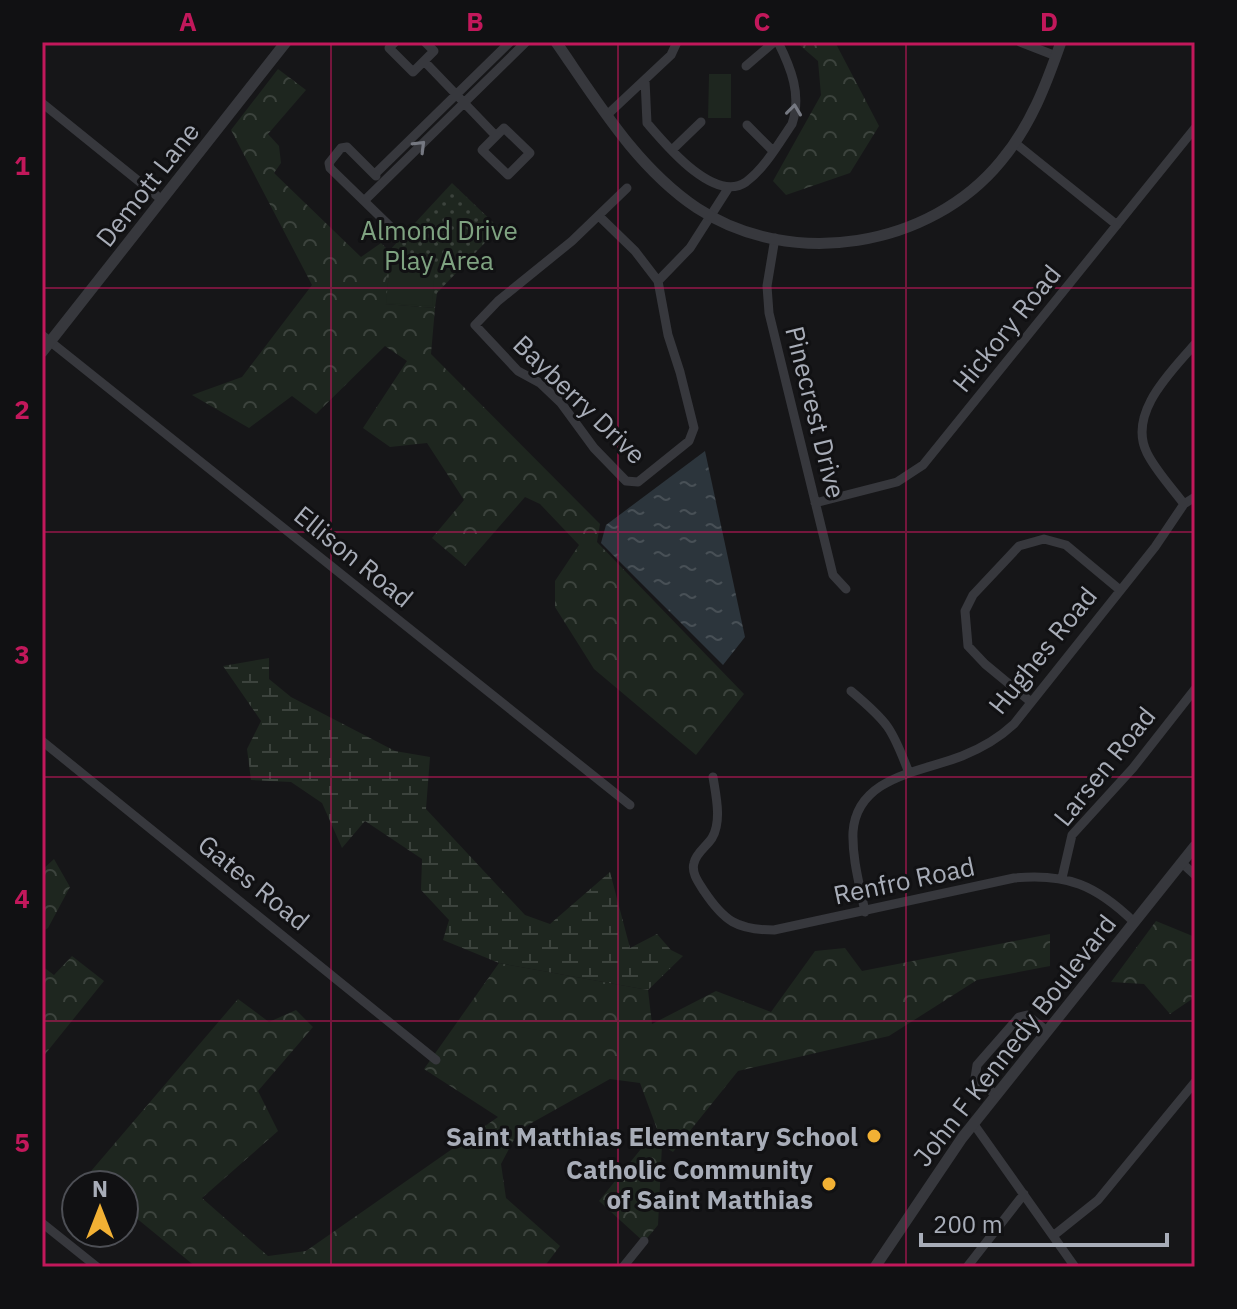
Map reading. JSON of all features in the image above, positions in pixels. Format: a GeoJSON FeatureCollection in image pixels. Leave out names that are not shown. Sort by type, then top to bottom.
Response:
{"type":"FeatureCollection","features":[{"type":"Feature","properties":{"kind":"street"},"geometry":{"type":"LineString","coordinates":[[395,42],[389,48],[413,72],[434,51],[425,42]]}},
{"type":"Feature","properties":{"kind":"street"},"geometry":{"type":"LineString","coordinates":[[364,201],[510,42]]}},
{"type":"Feature","properties":{"kind":"street"},"geometry":{"type":"LineString","coordinates":[[375,174],[526,42]]}},
{"type":"Feature","properties":{"kind":"street"},"geometry":{"type":"LineString","coordinates":[[556,42],[607,115],[654,174],[711,215],[739,228],[775,238],[845,243],[896,231],[932,216],[966,195],[1015,143],[1036,109],[1061,42]]}},
{"type":"Feature","properties":{"kind":"street"},"geometry":{"type":"LineString","coordinates":[[607,115],[675,51],[677,42]]}},
{"type":"Feature","properties":{"kind":"street"},"geometry":{"type":"LineString","coordinates":[[645,80],[645,121],[699,176],[729,187],[749,179],[792,124],[796,109],[794,76],[776,42],[746,66]]}},
{"type":"Feature","properties":{"kind":"street"},"geometry":{"type":"LineString","coordinates":[[1020,42],[1056,56]]}},
{"type":"Feature","properties":{"kind":"street","name":"Demott Lane"},"geometry":{"type":"LineString","coordinates":[[42,352],[46,339],[162,200],[279,45]]}},
{"type":"Feature","properties":{"kind":"street"},"geometry":{"type":"LineString","coordinates":[[424,61],[496,136]]}},
{"type":"Feature","properties":{"kind":"street"},"geometry":{"type":"LineString","coordinates":[[42,103],[162,200]]}},
{"type":"Feature","properties":{"kind":"street"},"geometry":{"type":"LineString","coordinates":[[672,150],[701,122]]}},
{"type":"Feature","properties":{"kind":"street"},"geometry":{"type":"LineString","coordinates":[[747,125],[773,151]]}},
{"type":"Feature","properties":{"kind":"street"},"geometry":{"type":"LineString","coordinates":[[504,128],[530,153],[508,175],[482,150],[496,136],[504,128]]}},
{"type":"Feature","properties":{"kind":"street","name":"Hickory Road"},"geometry":{"type":"LineString","coordinates":[[815,503],[897,482],[923,465],[1195,128]]}},
{"type":"Feature","properties":{"kind":"street"},"geometry":{"type":"LineString","coordinates":[[1015,143],[1117,225]]}},
{"type":"Feature","properties":{"kind":"street"},"geometry":{"type":"LineString","coordinates":[[383,183],[347,147],[341,148],[330,159],[330,168],[399,235]]}},
{"type":"Feature","properties":{"kind":"street"},"geometry":{"type":"LineString","coordinates":[[658,281],[690,248],[729,187]]}},
{"type":"Feature","properties":{"kind":"street"},"geometry":{"type":"LineString","coordinates":[[599,216],[627,188]]}},
{"type":"Feature","properties":{"kind":"street","name":"Bayberry Drive"},"geometry":{"type":"LineString","coordinates":[[599,216],[635,251],[658,281],[668,335],[694,428],[689,441],[646,477],[631,483],[594,448],[561,403],[540,383],[518,371],[475,325],[498,301],[599,216]]}},
{"type":"Feature","properties":{"kind":"street","name":"Pinecrest Drive"},"geometry":{"type":"LineString","coordinates":[[775,238],[767,286],[769,313],[833,575],[846,589]]}},
{"type":"Feature","properties":{"kind":"street","name":"Ellison Road"},"geometry":{"type":"LineString","coordinates":[[46,339],[630,805]]}},
{"type":"Feature","properties":{"kind":"street"},"geometry":{"type":"LineString","coordinates":[[1184,504],[1148,455],[1144,438],[1145,417],[1151,397],[1195,344]]}},
{"type":"Feature","properties":{"kind":"street","name":"Hughes Road"},"geometry":{"type":"LineString","coordinates":[[865,912],[853,833],[857,816],[875,790],[885,782],[960,757],[997,739],[1014,724],[1155,547],[1184,504],[1195,497]]}},
{"type":"Feature","properties":{"kind":"street"},"geometry":{"type":"LineString","coordinates":[[1031,702],[968,646],[965,611],[973,595],[1019,546],[1044,539],[1066,545],[1120,590]]}},
{"type":"Feature","properties":{"kind":"street","name":"Larsen Road"},"geometry":{"type":"LineString","coordinates":[[1062,878],[1072,835],[1133,768],[1195,689]]}},
{"type":"Feature","properties":{"kind":"street"},"geometry":{"type":"LineString","coordinates":[[851,691],[880,715],[892,731],[909,773]]}},
{"type":"Feature","properties":{"kind":"street","name":"Gates Road"},"geometry":{"type":"LineString","coordinates":[[42,741],[436,1060]]}},
{"type":"Feature","properties":{"kind":"street","name":"Renfro Road"},"geometry":{"type":"LineString","coordinates":[[713,777],[717,804],[715,831],[694,860],[695,875],[723,917],[737,925],[755,930],[774,930],[1014,878],[1043,875],[1095,890],[1134,922]]}},
{"type":"Feature","properties":{"kind":"street","name":"John F Kennedy Boulevard"},"geometry":{"type":"LineString","coordinates":[[875,1267],[973,1123],[1195,846]]}},
{"type":"Feature","properties":{"kind":"street"},"geometry":{"type":"LineString","coordinates":[[1182,863],[1195,875]]}},
{"type":"Feature","properties":{"kind":"street"},"geometry":{"type":"LineString","coordinates":[[996,1095],[975,1078],[977,1065],[1019,1017],[1027,1015],[1047,1031]]}},
{"type":"Feature","properties":{"kind":"street"},"geometry":{"type":"LineString","coordinates":[[1053,1236],[1098,1200],[1195,1082]]}},
{"type":"Feature","properties":{"kind":"street"},"geometry":{"type":"LineString","coordinates":[[973,1123],[1075,1267]]}},
{"type":"Feature","properties":{"kind":"street"},"geometry":{"type":"LineString","coordinates":[[967,1267],[1024,1194]]}},
{"type":"Feature","properties":{"kind":"street"},"geometry":{"type":"LineString","coordinates":[[42,1223],[97,1267]]}},
{"type":"Feature","properties":{"kind":"street"},"geometry":{"type":"LineString","coordinates":[[623,1267],[644,1241]]}},
{"type":"Feature","properties":{"kind":"green space"},"geometry":{"type":"Polygon","coordinates":[[[796,42],[835,42],[879,126],[850,173],[786,195],[773,181],[821,95],[818,61],[796,42]]]}},
{"type":"Feature","properties":{"kind":"green space"},"geometry":{"type":"Polygon","coordinates":[[[278,69],[306,90],[268,134],[279,146],[281,163],[274,173],[361,257],[381,243],[389,251],[385,304],[435,308],[431,354],[600,524],[597,542],[744,694],[696,755],[594,669],[555,607],[555,581],[579,545],[540,504],[525,497],[465,566],[432,538],[464,500],[427,443],[390,447],[363,428],[407,361],[385,346],[316,414],[292,396],[249,428],[192,395],[242,377],[312,285],[231,130],[278,69]]]}},
{"type":"Feature","properties":{"kind":"green space"},"geometry":{"type":"Polygon","coordinates":[[[709,74],[731,74],[731,118],[708,118],[709,74]]]}},
{"type":"Feature","properties":{"kind":"green space","name":"Almond Drive Play Area"},"geometry":{"type":"Polygon","coordinates":[[[452,183],[499,228],[437,293],[435,308],[384,304],[389,251],[452,183]]]}},
{"type":"Feature","properties":{"kind":"green space"},"geometry":{"type":"Polygon","coordinates":[[[390,263],[435,267],[432,306],[386,303],[390,263]]]}},
{"type":"Feature","properties":{"kind":"green space"},"geometry":{"type":"Polygon","coordinates":[[[269,658],[269,679],[291,697],[395,751],[430,757],[426,809],[525,915],[550,924],[610,872],[630,948],[657,934],[671,950],[683,956],[648,990],[499,963],[443,940],[449,920],[421,890],[422,859],[365,821],[342,848],[322,803],[291,782],[251,780],[247,749],[261,721],[223,666],[269,658]]]}},
{"type":"Feature","properties":{"kind":"green space"},"geometry":{"type":"Polygon","coordinates":[[[54,859],[70,887],[48,928],[42,932],[42,870],[54,859]]]}},
{"type":"Feature","properties":{"kind":"green space"},"geometry":{"type":"Polygon","coordinates":[[[1156,921],[1195,937],[1195,997],[1170,1014],[1144,984],[1111,982],[1156,921]]]}},
{"type":"Feature","properties":{"kind":"green space"},"geometry":{"type":"Polygon","coordinates":[[[1050,934],[1050,966],[977,980],[889,1036],[738,1071],[673,1152],[662,1145],[658,1225],[644,1242],[599,1201],[657,1129],[640,1083],[610,1079],[519,1130],[501,1164],[506,1198],[560,1246],[544,1267],[196,1267],[140,1221],[140,1169],[93,1169],[238,999],[269,1022],[296,1010],[313,1027],[258,1091],[278,1131],[202,1198],[268,1256],[306,1251],[498,1117],[424,1069],[499,963],[648,990],[652,1024],[716,991],[771,1012],[815,951],[845,948],[862,971],[1050,934]]]}},
{"type":"Feature","properties":{"kind":"green space"},"geometry":{"type":"Polygon","coordinates":[[[72,956],[104,981],[42,1058],[42,966],[54,975],[72,956]]]}},
{"type":"Feature","properties":{"kind":"water"},"geometry":{"type":"Polygon","coordinates":[[[705,451],[745,637],[723,665],[601,543],[606,525],[705,451]]]}},
{"type":"Feature","properties":{"kind":"place","name":"Saint Matthias Elementary School"},"geometry":{"type":"Point","coordinates":[874,1136]}},
{"type":"Feature","properties":{"kind":"place","name":"Catholic Community of Saint Matthias"},"geometry":{"type":"Point","coordinates":[829,1184]}}]}
